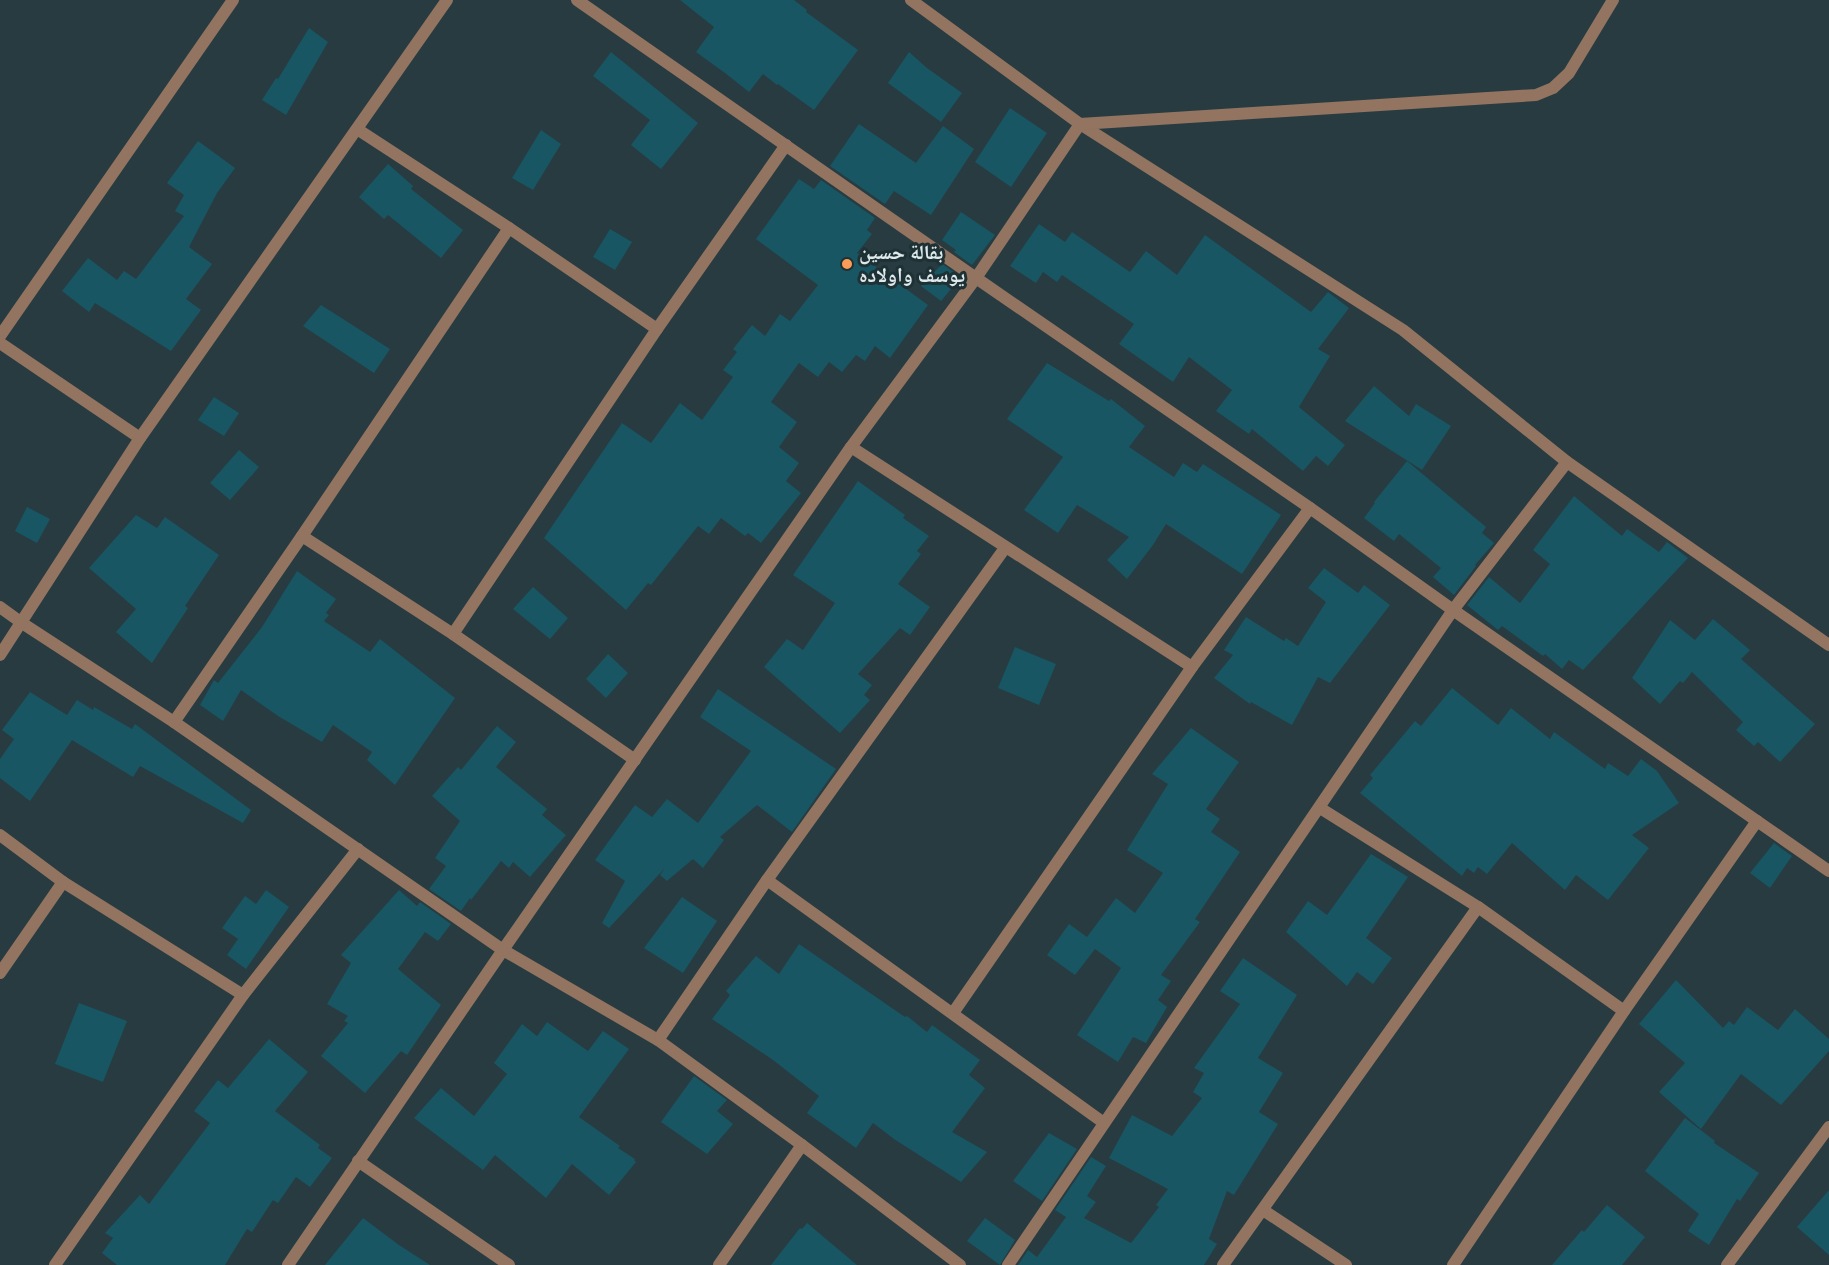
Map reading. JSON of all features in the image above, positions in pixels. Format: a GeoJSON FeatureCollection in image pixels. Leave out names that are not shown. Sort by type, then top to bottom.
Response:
{"type":"FeatureCollection","features":[{"type":"Feature","properties":{"kind":"street"},"geometry":{"type":"LineString","coordinates":[[0,336],[233,0]]}},
{"type":"Feature","properties":{"kind":"street"},"geometry":{"type":"LineString","coordinates":[[0,655],[140,438],[447,0]]}},
{"type":"Feature","properties":{"kind":"street"},"geometry":{"type":"LineString","coordinates":[[578,0],[976,278],[1310,507],[1829,871]]}},
{"type":"Feature","properties":{"kind":"street"},"geometry":{"type":"LineString","coordinates":[[911,0],[1080,124],[1403,330],[1566,462],[1829,645]]}},
{"type":"Feature","properties":{"kind":"street"},"geometry":{"type":"LineString","coordinates":[[1080,124],[1536,95],[1553,88],[1569,73],[1613,0]]}},
{"type":"Feature","properties":{"kind":"street"},"geometry":{"type":"LineString","coordinates":[[288,1265],[851,447],[976,278],[1080,124]]}},
{"type":"Feature","properties":{"kind":"street"},"geometry":{"type":"LineString","coordinates":[[357,129],[509,228],[657,329]]}},
{"type":"Feature","properties":{"kind":"street"},"geometry":{"type":"LineString","coordinates":[[453,634],[657,329],[786,145]]}},
{"type":"Feature","properties":{"kind":"street"},"geometry":{"type":"LineString","coordinates":[[174,722],[509,228]]}},
{"type":"Feature","properties":{"kind":"street"},"geometry":{"type":"LineString","coordinates":[[0,343],[140,438]]}},
{"type":"Feature","properties":{"kind":"street"},"geometry":{"type":"LineString","coordinates":[[851,447],[1192,667]]}},
{"type":"Feature","properties":{"kind":"street"},"geometry":{"type":"LineString","coordinates":[[1008,1265],[1454,610],[1566,462]]}},
{"type":"Feature","properties":{"kind":"street"},"geometry":{"type":"LineString","coordinates":[[953,1013],[1192,667],[1310,507]]}},
{"type":"Feature","properties":{"kind":"street"},"geometry":{"type":"LineString","coordinates":[[302,536],[453,634],[635,760]]}},
{"type":"Feature","properties":{"kind":"street"},"geometry":{"type":"LineString","coordinates":[[658,1040],[767,880],[1005,548]]}},
{"type":"Feature","properties":{"kind":"street"},"geometry":{"type":"LineString","coordinates":[[0,607],[174,722],[503,950],[658,1040],[802,1144],[960,1265]]}},
{"type":"Feature","properties":{"kind":"street"},"geometry":{"type":"LineString","coordinates":[[1320,808],[1478,907],[1624,1011]]}},
{"type":"Feature","properties":{"kind":"street"},"geometry":{"type":"LineString","coordinates":[[1453,1265],[1624,1011],[1758,821]]}},
{"type":"Feature","properties":{"kind":"street"},"geometry":{"type":"LineString","coordinates":[[0,835],[63,882],[243,995]]}},
{"type":"Feature","properties":{"kind":"street"},"geometry":{"type":"LineString","coordinates":[[55,1265],[243,995],[357,849]]}},
{"type":"Feature","properties":{"kind":"street"},"geometry":{"type":"LineString","coordinates":[[767,880],[1104,1123]]}},
{"type":"Feature","properties":{"kind":"street"},"geometry":{"type":"LineString","coordinates":[[0,973],[63,882]]}},
{"type":"Feature","properties":{"kind":"street"},"geometry":{"type":"LineString","coordinates":[[1223,1265],[1478,907]]}},
{"type":"Feature","properties":{"kind":"street"},"geometry":{"type":"LineString","coordinates":[[1727,1265],[1829,1127]]}},
{"type":"Feature","properties":{"kind":"street"},"geometry":{"type":"LineString","coordinates":[[719,1265],[802,1144]]}},
{"type":"Feature","properties":{"kind":"street"},"geometry":{"type":"LineString","coordinates":[[358,1161],[509,1265]]}},
{"type":"Feature","properties":{"kind":"street"},"geometry":{"type":"LineString","coordinates":[[1263,1210],[1346,1265]]}},
{"type":"Feature","properties":{"kind":"building"},"geometry":{"type":"Polygon","coordinates":[[[680,0],[794,0],[807,10],[806,12],[858,50],[814,110],[763,74],[749,92],[696,52],[714,27],[680,0]]]}},
{"type":"Feature","properties":{"kind":"building"},"geometry":{"type":"Polygon","coordinates":[[[309,28],[328,42],[286,115],[262,100],[276,78],[278,79],[309,28]]]}},
{"type":"Feature","properties":{"kind":"building"},"geometry":{"type":"Polygon","coordinates":[[[611,52],[698,123],[661,169],[631,145],[650,120],[593,76],[611,52]]]}},
{"type":"Feature","properties":{"kind":"building"},"geometry":{"type":"Polygon","coordinates":[[[909,52],[962,93],[941,122],[888,83],[909,52]]]}},
{"type":"Feature","properties":{"kind":"building"},"geometry":{"type":"Polygon","coordinates":[[[1010,108],[1047,133],[1011,187],[975,162],[1010,108]]]}},
{"type":"Feature","properties":{"kind":"building"},"geometry":{"type":"Polygon","coordinates":[[[859,124],[916,163],[943,126],[974,149],[931,215],[894,191],[885,204],[830,166],[859,124]]]}},
{"type":"Feature","properties":{"kind":"building"},"geometry":{"type":"Polygon","coordinates":[[[541,130],[561,144],[533,190],[512,178],[541,130]]]}},
{"type":"Feature","properties":{"kind":"building"},"geometry":{"type":"Polygon","coordinates":[[[198,141],[235,168],[217,193],[189,247],[212,264],[186,299],[201,310],[171,351],[95,303],[89,312],[62,291],[88,258],[117,280],[124,271],[136,279],[184,216],[175,211],[184,195],[167,183],[198,141]]]}},
{"type":"Feature","properties":{"kind":"building"},"geometry":{"type":"Polygon","coordinates":[[[388,164],[413,186],[411,189],[463,230],[441,258],[388,215],[384,219],[359,197],[388,164]]]}},
{"type":"Feature","properties":{"kind":"building"},"geometry":{"type":"Polygon","coordinates":[[[799,179],[814,189],[821,180],[875,218],[867,230],[872,234],[857,253],[928,305],[890,358],[875,346],[865,361],[856,355],[842,372],[829,362],[818,377],[799,363],[771,402],[797,422],[779,447],[799,463],[786,481],[801,493],[761,543],[748,533],[745,536],[721,518],[709,534],[698,526],[651,585],[648,583],[626,610],[544,538],[622,423],[651,443],[680,403],[702,420],[733,377],[723,370],[737,352],[733,349],[752,325],[765,336],[780,314],[790,321],[818,285],[756,239],[799,179]]]}},
{"type":"Feature","properties":{"kind":"building"},"geometry":{"type":"Polygon","coordinates":[[[961,212],[995,235],[972,265],[942,240],[961,212]]]}},
{"type":"Feature","properties":{"kind":"building"},"geometry":{"type":"Polygon","coordinates":[[[1039,224],[1065,242],[1072,232],[1130,272],[1146,251],[1177,275],[1205,235],[1311,312],[1328,292],[1349,308],[1318,349],[1330,356],[1299,407],[1345,445],[1328,466],[1316,456],[1303,471],[1252,429],[1249,434],[1216,411],[1232,390],[1189,357],[1173,382],[1119,344],[1134,324],[1062,275],[1057,282],[1043,272],[1036,283],[1010,266],[1039,224]]]}},
{"type":"Feature","properties":{"kind":"building"},"geometry":{"type":"Polygon","coordinates":[[[610,229],[632,242],[615,270],[593,257],[610,229]]]}},
{"type":"Feature","properties":{"kind":"building"},"geometry":{"type":"Polygon","coordinates":[[[942,264],[961,277],[941,301],[921,286],[942,264]]]}},
{"type":"Feature","properties":{"kind":"building"},"geometry":{"type":"Polygon","coordinates":[[[321,305],[390,349],[374,373],[303,326],[321,305]]]}},
{"type":"Feature","properties":{"kind":"building"},"geometry":{"type":"Polygon","coordinates":[[[1047,363],[1109,401],[1111,399],[1145,426],[1129,447],[1174,477],[1183,463],[1197,472],[1203,464],[1281,515],[1242,574],[1166,524],[1127,579],[1107,560],[1129,537],[1077,505],[1058,533],[1024,510],[1063,457],[1007,419],[1047,363]]]}},
{"type":"Feature","properties":{"kind":"building"},"geometry":{"type":"Polygon","coordinates":[[[1374,386],[1409,416],[1416,404],[1451,426],[1422,470],[1345,421],[1374,386]]]}},
{"type":"Feature","properties":{"kind":"building"},"geometry":{"type":"Polygon","coordinates":[[[214,397],[239,413],[224,436],[198,420],[214,397]]]}},
{"type":"Feature","properties":{"kind":"building"},"geometry":{"type":"Polygon","coordinates":[[[239,450],[259,467],[230,500],[210,483],[239,450]]]}},
{"type":"Feature","properties":{"kind":"building"},"geometry":{"type":"Polygon","coordinates":[[[1407,461],[1486,527],[1482,533],[1494,543],[1454,595],[1433,577],[1441,568],[1399,534],[1394,541],[1364,518],[1407,461]]]}},
{"type":"Feature","properties":{"kind":"building"},"geometry":{"type":"Polygon","coordinates":[[[858,481],[905,515],[903,518],[929,536],[917,551],[921,554],[898,584],[930,607],[910,635],[900,628],[858,674],[872,685],[864,695],[870,700],[840,733],[764,667],[787,639],[803,650],[835,603],[793,575],[858,481]]]}},
{"type":"Feature","properties":{"kind":"building"},"geometry":{"type":"Polygon","coordinates":[[[1574,496],[1622,536],[1627,529],[1659,552],[1667,542],[1688,558],[1583,670],[1569,660],[1562,669],[1545,654],[1543,656],[1502,626],[1498,630],[1467,605],[1489,577],[1520,603],[1550,564],[1533,550],[1574,496]]]}},
{"type":"Feature","properties":{"kind":"building"},"geometry":{"type":"Polygon","coordinates":[[[27,507],[50,519],[37,543],[15,531],[27,507]]]}},
{"type":"Feature","properties":{"kind":"building"},"geometry":{"type":"Polygon","coordinates":[[[136,515],[157,528],[165,517],[219,555],[185,606],[188,608],[152,663],[116,632],[136,609],[89,568],[136,515]]]}},
{"type":"Feature","properties":{"kind":"building"},"geometry":{"type":"Polygon","coordinates":[[[1324,568],[1358,593],[1364,585],[1390,605],[1330,683],[1318,677],[1292,725],[1251,702],[1250,704],[1214,678],[1233,655],[1224,650],[1246,617],[1284,641],[1286,638],[1298,646],[1326,602],[1308,588],[1324,568]]]}},
{"type":"Feature","properties":{"kind":"building"},"geometry":{"type":"Polygon","coordinates":[[[297,571],[336,599],[326,613],[329,615],[324,621],[370,652],[380,639],[455,698],[395,785],[367,760],[372,752],[333,725],[322,742],[278,716],[241,690],[223,721],[200,705],[214,680],[218,683],[262,627],[297,571]]]}},
{"type":"Feature","properties":{"kind":"building"},"geometry":{"type":"Polygon","coordinates":[[[533,587],[568,618],[550,639],[513,609],[533,587]]]}},
{"type":"Feature","properties":{"kind":"building"},"geometry":{"type":"Polygon","coordinates":[[[1713,619],[1750,650],[1741,659],[1815,724],[1780,762],[1758,742],[1754,746],[1736,730],[1743,722],[1692,672],[1683,683],[1680,681],[1660,704],[1632,678],[1670,620],[1695,640],[1713,619]]]}},
{"type":"Feature","properties":{"kind":"building"},"geometry":{"type":"Polygon","coordinates":[[[1015,647],[1056,664],[1039,705],[998,688],[1015,647]]]}},
{"type":"Feature","properties":{"kind":"building"},"geometry":{"type":"Polygon","coordinates":[[[608,654],[628,673],[606,698],[586,679],[608,654]]]}},
{"type":"Feature","properties":{"kind":"building"},"geometry":{"type":"Polygon","coordinates":[[[1452,688],[1498,725],[1511,708],[1550,739],[1554,732],[1605,769],[1608,763],[1628,776],[1641,759],[1657,771],[1679,803],[1632,835],[1649,848],[1608,900],[1576,875],[1565,890],[1512,843],[1487,874],[1478,867],[1474,873],[1467,868],[1462,876],[1360,793],[1373,778],[1370,775],[1415,721],[1421,726],[1452,688]]]}},
{"type":"Feature","properties":{"kind":"building"},"geometry":{"type":"Polygon","coordinates":[[[718,689],[836,769],[792,832],[757,805],[720,837],[724,840],[703,868],[693,859],[667,881],[660,875],[665,868],[609,928],[602,923],[625,881],[595,860],[635,805],[652,817],[667,799],[698,823],[751,751],[700,717],[718,689]]]}},
{"type":"Feature","properties":{"kind":"building"},"geometry":{"type":"Polygon","coordinates":[[[30,692],[67,715],[77,700],[132,729],[135,724],[251,810],[243,823],[140,766],[133,777],[72,740],[30,801],[0,778],[0,759],[14,739],[2,730],[30,692]]]}},
{"type":"Feature","properties":{"kind":"building"},"geometry":{"type":"Polygon","coordinates":[[[497,726],[516,742],[496,767],[547,809],[542,815],[566,835],[530,877],[513,862],[509,868],[501,861],[461,911],[429,889],[446,866],[435,858],[460,821],[432,796],[458,767],[461,770],[497,726]]]}},
{"type":"Feature","properties":{"kind":"building"},"geometry":{"type":"Polygon","coordinates":[[[1191,728],[1239,762],[1206,809],[1220,819],[1211,832],[1240,852],[1195,919],[1200,922],[1161,975],[1171,981],[1158,1000],[1167,1007],[1146,1043],[1133,1037],[1118,1062],[1077,1035],[1121,968],[1095,949],[1075,975],[1047,955],[1069,924],[1087,937],[1116,898],[1135,913],[1163,873],[1127,850],[1168,784],[1152,774],[1191,728]]]}},
{"type":"Feature","properties":{"kind":"building"},"geometry":{"type":"Polygon","coordinates":[[[1774,843],[1792,856],[1770,888],[1750,873],[1774,843]]]}},
{"type":"Feature","properties":{"kind":"building"},"geometry":{"type":"Polygon","coordinates":[[[1371,854],[1408,877],[1366,938],[1392,958],[1373,984],[1357,972],[1347,986],[1286,932],[1308,901],[1327,915],[1371,854]]]}},
{"type":"Feature","properties":{"kind":"building"},"geometry":{"type":"Polygon","coordinates":[[[266,890],[289,907],[246,969],[227,955],[238,939],[222,928],[245,896],[256,904],[266,890]]]}},
{"type":"Feature","properties":{"kind":"building"},"geometry":{"type":"Polygon","coordinates":[[[399,890],[417,906],[420,902],[451,924],[438,941],[425,932],[398,969],[441,1005],[407,1055],[401,1051],[365,1093],[321,1056],[348,1023],[344,1021],[348,1016],[327,1004],[351,963],[341,955],[399,890]]]}},
{"type":"Feature","properties":{"kind":"building"},"geometry":{"type":"Polygon","coordinates":[[[682,897],[717,921],[683,973],[644,948],[682,897]]]}},
{"type":"Feature","properties":{"kind":"building"},"geometry":{"type":"Polygon","coordinates":[[[799,944],[905,1017],[907,1016],[927,1032],[932,1025],[980,1060],[969,1075],[985,1088],[952,1132],[987,1152],[961,1182],[873,1123],[856,1148],[807,1113],[819,1096],[773,1060],[712,1019],[730,995],[726,991],[756,956],[779,974],[799,944]]]}},
{"type":"Feature","properties":{"kind":"building"},"geometry":{"type":"Polygon","coordinates":[[[1243,958],[1297,995],[1258,1058],[1283,1073],[1259,1112],[1278,1124],[1234,1195],[1227,1191],[1209,1239],[1217,1244],[1204,1265],[1018,1265],[1028,1250],[1037,1257],[1066,1217],[1055,1210],[1091,1157],[1106,1166],[1087,1196],[1096,1202],[1084,1218],[1131,1243],[1159,1207],[1156,1205],[1168,1189],[1109,1158],[1132,1115],[1172,1136],[1202,1098],[1193,1092],[1204,1073],[1194,1068],[1240,1004],[1220,991],[1243,958]]]}},
{"type":"Feature","properties":{"kind":"building"},"geometry":{"type":"Polygon","coordinates":[[[1676,980],[1723,1028],[1729,1021],[1734,1025],[1747,1007],[1778,1030],[1795,1009],[1829,1039],[1829,1051],[1781,1105],[1741,1074],[1701,1129],[1659,1092],[1685,1063],[1639,1024],[1676,980]]]}},
{"type":"Feature","properties":{"kind":"building"},"geometry":{"type":"Polygon","coordinates":[[[79,1003],[127,1021],[103,1082],[55,1064],[79,1003]]]}},
{"type":"Feature","properties":{"kind":"building"},"geometry":{"type":"Polygon","coordinates":[[[547,1022],[588,1051],[603,1031],[629,1049],[579,1117],[635,1159],[636,1162],[609,1195],[572,1164],[546,1198],[495,1155],[483,1170],[414,1118],[441,1088],[474,1116],[507,1074],[494,1063],[522,1024],[537,1036],[547,1022]]]}},
{"type":"Feature","properties":{"kind":"building"},"geometry":{"type":"Polygon","coordinates":[[[269,1039],[308,1072],[275,1111],[320,1145],[318,1148],[332,1158],[310,1187],[296,1177],[278,1203],[273,1200],[252,1232],[247,1229],[225,1265],[117,1265],[102,1253],[113,1238],[105,1233],[140,1195],[149,1204],[210,1123],[194,1111],[218,1080],[228,1088],[269,1039]]]}},
{"type":"Feature","properties":{"kind":"building"},"geometry":{"type":"Polygon","coordinates":[[[694,1076],[727,1100],[717,1111],[733,1124],[707,1154],[661,1122],[694,1076]]]}},
{"type":"Feature","properties":{"kind":"building"},"geometry":{"type":"Polygon","coordinates":[[[1685,1118],[1715,1141],[1714,1143],[1759,1173],[1740,1201],[1737,1199],[1709,1245],[1688,1231],[1699,1214],[1645,1171],[1685,1118]]]}},
{"type":"Feature","properties":{"kind":"building"},"geometry":{"type":"Polygon","coordinates":[[[1049,1133],[1077,1149],[1042,1201],[1013,1181],[1049,1133]]]}},
{"type":"Feature","properties":{"kind":"building"},"geometry":{"type":"Polygon","coordinates":[[[1829,1190],[1829,1255],[1797,1227],[1829,1190]]]}},
{"type":"Feature","properties":{"kind":"building"},"geometry":{"type":"Polygon","coordinates":[[[1607,1205],[1645,1237],[1622,1265],[1552,1265],[1582,1230],[1584,1232],[1607,1205]]]}},
{"type":"Feature","properties":{"kind":"building"},"geometry":{"type":"Polygon","coordinates":[[[363,1218],[399,1245],[430,1265],[325,1265],[363,1218]]]}},
{"type":"Feature","properties":{"kind":"building"},"geometry":{"type":"Polygon","coordinates":[[[985,1218],[1015,1240],[1000,1265],[967,1241],[985,1218]]]}},
{"type":"Feature","properties":{"kind":"building"},"geometry":{"type":"Polygon","coordinates":[[[807,1223],[857,1265],[771,1265],[800,1228],[802,1229],[807,1223]]]}},
{"type":"Feature","properties":{"kind":"place","name":"بقالة حسين يوسف واولاده"},"geometry":{"type":"Point","coordinates":[847,264]}}]}
